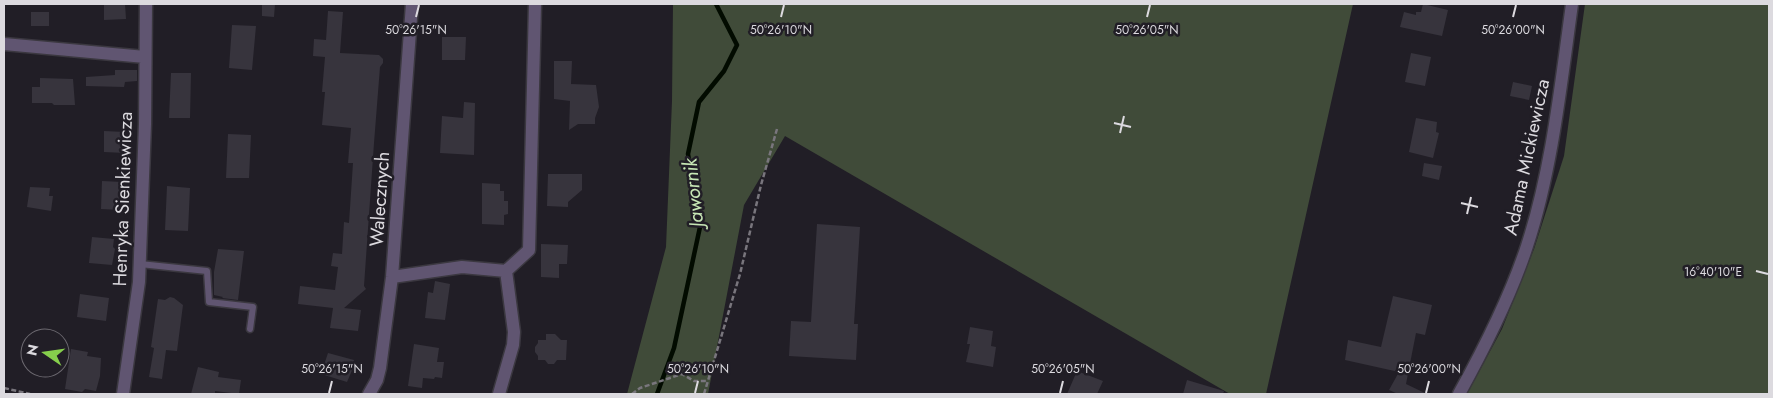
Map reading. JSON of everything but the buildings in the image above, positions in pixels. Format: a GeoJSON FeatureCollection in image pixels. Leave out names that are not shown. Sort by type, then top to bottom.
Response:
{"type":"FeatureCollection","features":[{"type":"Feature","properties":{"kind":"street","name":"Henryka Sienkiewicza"},"geometry":{"type":"LineString","coordinates":[[123,394],[137,300],[140,264],[145,124],[146,4]]}},
{"type":"Feature","properties":{"kind":"street","name":"Walecznych"},"geometry":{"type":"LineString","coordinates":[[369,394],[377,380],[380,368],[392,277],[412,4]]}},
{"type":"Feature","properties":{"kind":"street"},"geometry":{"type":"LineString","coordinates":[[392,277],[462,267],[506,271],[529,250],[535,4]]}},
{"type":"Feature","properties":{"kind":"street","name":"Adama Mickiewicza"},"geometry":{"type":"LineString","coordinates":[[1458,394],[1480,356],[1504,305],[1527,247],[1549,157],[1572,4]]}},
{"type":"Feature","properties":{"kind":"street"},"geometry":{"type":"LineString","coordinates":[[4,44],[145,57]]}},
{"type":"Feature","properties":{"kind":"street"},"geometry":{"type":"LineString","coordinates":[[500,394],[513,345],[514,332],[506,271]]}},
{"type":"Feature","properties":{"kind":"lane"},"geometry":{"type":"LineString","coordinates":[[140,264],[207,271],[209,302],[253,307],[250,329]]}},
{"type":"Feature","properties":{"kind":"path"},"geometry":{"type":"LineString","coordinates":[[704,394],[740,274],[776,129]]}},
{"type":"Feature","properties":{"kind":"path"},"geometry":{"type":"LineString","coordinates":[[632,394],[640,388],[682,374],[694,381],[708,381]]}},
{"type":"Feature","properties":{"kind":"path"},"geometry":{"type":"LineString","coordinates":[[4,388],[30,394]]}},
{"type":"Feature","properties":{"kind":"green space"},"geometry":{"type":"Polygon","coordinates":[[[673,4],[1353,4],[1266,394],[1230,394],[785,136],[744,205],[708,394],[627,394],[666,247],[672,101],[673,4]]]}},
{"type":"Feature","properties":{"kind":"green space"},"geometry":{"type":"Polygon","coordinates":[[[1585,4],[1769,4],[1769,394],[1467,394],[1502,329],[1534,249],[1564,156],[1585,4]]]}},
{"type":"Feature","properties":{"kind":"waterway","name":"Jawornik"},"geometry":{"type":"LineString","coordinates":[[657,394],[674,348],[700,227],[688,154],[699,102],[724,71],[737,45],[716,4]]}}]}
